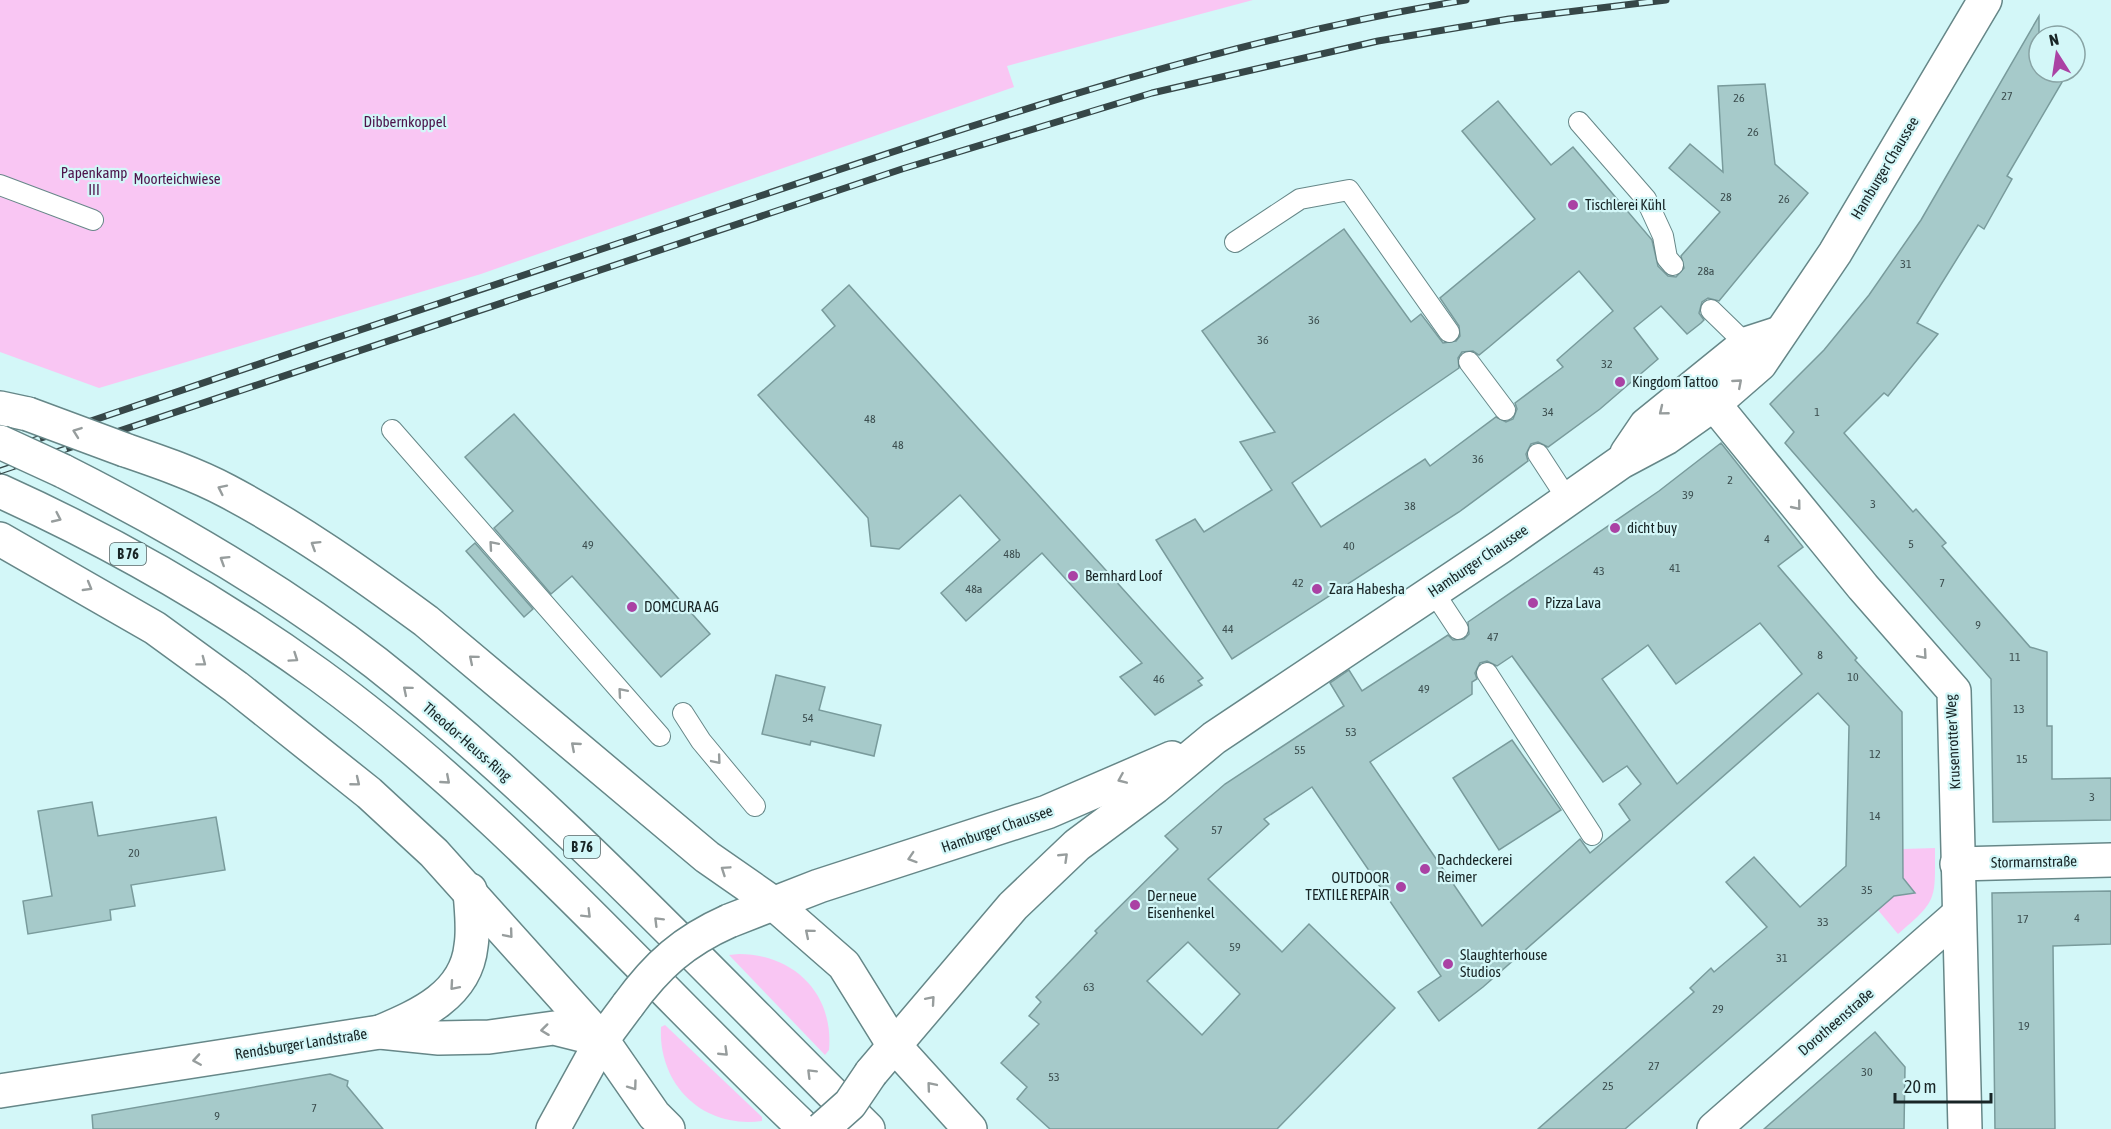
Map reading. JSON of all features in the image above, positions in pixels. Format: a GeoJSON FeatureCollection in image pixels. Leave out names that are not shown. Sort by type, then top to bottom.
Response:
{"type":"FeatureCollection","features":[{"type":"Feature","properties":{"kind":"main road","name":"Hamburger Chaussee"},"geometry":{"type":"LineString","coordinates":[[822,1129],[850,1104],[893,1044],[1021,898],[1077,845],[1155,787],[1214,738],[1621,462],[1666,438],[1714,404],[1760,364],[1835,253],[1984,0]]}},
{"type":"Feature","properties":{"kind":"main road","name":"Hamburger Chaussee"},"geometry":{"type":"LineString","coordinates":[[1621,462],[1646,425],[1746,344],[1780,333]]}},
{"type":"Feature","properties":{"kind":"main road","name":"Krusenrotter Weg"},"geometry":{"type":"LineString","coordinates":[[1714,404],[1863,587],[1954,691],[1965,1129]]}},
{"type":"Feature","properties":{"kind":"main road"},"geometry":{"type":"LineString","coordinates":[[14,411],[180,469],[226,490],[379,586],[435,628],[707,857],[773,903],[844,964],[893,1044],[970,1129]]}},
{"type":"Feature","properties":{"kind":"main road","name":"Theodor-Heuss-Ring"},"geometry":{"type":"LineString","coordinates":[[0,442],[126,503],[254,578],[375,663],[523,791],[868,1129]]}},
{"type":"Feature","properties":{"kind":"main road","name":"B 76"},"geometry":{"type":"LineString","coordinates":[[2,492],[114,546],[175,580],[320,675],[374,718],[491,820],[805,1129]]}},
{"type":"Feature","properties":{"kind":"main road"},"geometry":{"type":"LineString","coordinates":[[0,539],[112,601],[196,657],[369,793],[470,890],[602,1040],[654,1115],[668,1129]]}},
{"type":"Feature","properties":{"kind":"main road","name":"Hamburger Chaussee"},"geometry":{"type":"LineString","coordinates":[[554,1128],[602,1040],[644,981],[687,942],[773,903],[1047,812],[1214,738]]}},
{"type":"Feature","properties":{"kind":"main road","name":"Stormarnstraße"},"geometry":{"type":"LineString","coordinates":[[1957,864],[2111,860]]}},
{"type":"Feature","properties":{"kind":"main road"},"geometry":{"type":"LineString","coordinates":[[380,1032],[430,1009],[454,987],[465,972],[471,946],[470,890]]}},
{"type":"Feature","properties":{"kind":"main road","name":"Dorotheenstraße"},"geometry":{"type":"LineString","coordinates":[[1714,1129],[1958,915]]}},
{"type":"Feature","properties":{"kind":"main road","name":"Rendsburger Landstraße"},"geometry":{"type":"LineString","coordinates":[[0,1091],[380,1032],[440,1038],[489,1037],[554,1029],[602,1040]]}},
{"type":"Feature","properties":{"kind":"lane"},"geometry":{"type":"LineString","coordinates":[[1580,123],[1646,199],[1663,236],[1667,258],[1673,265]]}},
{"type":"Feature","properties":{"kind":"lane"},"geometry":{"type":"LineString","coordinates":[[0,185],[93,220]]}},
{"type":"Feature","properties":{"kind":"lane"},"geometry":{"type":"LineString","coordinates":[[1235,242],[1300,199],[1349,189],[1449,332]]}},
{"type":"Feature","properties":{"kind":"lane"},"geometry":{"type":"LineString","coordinates":[[1712,310],[1746,344]]}},
{"type":"Feature","properties":{"kind":"lane"},"geometry":{"type":"LineString","coordinates":[[1469,362],[1505,410]]}},
{"type":"Feature","properties":{"kind":"lane"},"geometry":{"type":"LineString","coordinates":[[392,430],[660,736]]}},
{"type":"Feature","properties":{"kind":"lane"},"geometry":{"type":"LineString","coordinates":[[1538,454],[1568,500]]}},
{"type":"Feature","properties":{"kind":"lane"},"geometry":{"type":"LineString","coordinates":[[1433,591],[1458,629]]}},
{"type":"Feature","properties":{"kind":"lane"},"geometry":{"type":"LineString","coordinates":[[1486,673],[1592,835]]}},
{"type":"Feature","properties":{"kind":"lane"},"geometry":{"type":"LineString","coordinates":[[683,713],[701,741],[755,806]]}},
{"type":"Feature","properties":{"kind":"green space","name":"Moorteichwiese"},"geometry":{"type":"Polygon","coordinates":[[[0,0],[1253,0],[1007,66],[1014,87],[481,274],[99,388],[0,352],[0,0]]]}},
{"type":"Feature","properties":{"kind":"green space"},"geometry":{"type":"Polygon","coordinates":[[[1935,848],[1935,879],[1932,898],[1921,914],[1898,934],[1878,910],[1894,896],[1901,895],[1907,882],[1903,878],[1903,849],[1935,848]]]}},
{"type":"Feature","properties":{"kind":"green space"},"geometry":{"type":"Polygon","coordinates":[[[739,954],[777,961],[806,981],[817,995],[825,1011],[829,1030],[829,1050],[825,1055],[729,955],[739,954]]]}},
{"type":"Feature","properties":{"kind":"green space"},"geometry":{"type":"Polygon","coordinates":[[[665,1025],[762,1117],[762,1121],[741,1122],[721,1118],[703,1110],[688,1099],[676,1084],[667,1067],[662,1048],[661,1027],[665,1025]]]}},
{"type":"Feature","properties":{"kind":"building"},"geometry":{"type":"Polygon","coordinates":[[[2027,37],[2027,84],[2061,84],[2007,176],[2012,179],[1984,229],[1978,225],[1917,323],[1938,334],[1888,396],[1884,393],[1844,433],[1913,512],[1916,509],[1946,543],[1942,546],[2030,647],[2047,652],[2047,726],[2052,726],[2052,779],[2111,778],[2111,820],[1993,822],[1991,679],[1785,443],[1794,432],[1770,404],[1824,350],[1869,295],[1921,220],[2027,37]]]}},
{"type":"Feature","properties":{"kind":"building"},"geometry":{"type":"Polygon","coordinates":[[[1765,84],[1775,164],[1808,193],[1719,301],[1708,298],[1702,302],[1699,313],[1704,320],[1687,334],[1661,306],[1634,328],[1658,359],[1600,409],[1548,447],[1538,442],[1531,444],[1526,454],[1528,461],[1459,512],[1232,659],[1156,540],[1195,519],[1204,532],[1272,490],[1240,442],[1275,432],[1202,331],[1344,229],[1411,322],[1421,314],[1443,343],[1456,341],[1460,336],[1459,326],[1440,298],[1535,219],[1462,131],[1498,101],[1551,165],[1573,147],[1652,240],[1658,266],[1668,276],[1676,277],[1684,268],[1681,256],[1720,212],[1669,168],[1690,144],[1723,172],[1718,86],[1765,84]],[[1579,271],[1479,355],[1473,351],[1462,352],[1458,358],[1459,368],[1292,483],[1321,527],[1425,459],[1430,466],[1496,417],[1506,422],[1513,419],[1517,409],[1515,403],[1563,367],[1557,360],[1613,311],[1579,271]]]}},
{"type":"Feature","properties":{"kind":"building"},"geometry":{"type":"Polygon","coordinates":[[[849,285],[1203,678],[1198,681],[1202,685],[1155,715],[1120,677],[1142,663],[1042,553],[966,621],[941,593],[1000,540],[960,495],[899,549],[871,546],[868,518],[758,395],[835,326],[822,310],[849,285]]]}},
{"type":"Feature","properties":{"kind":"building"},"geometry":{"type":"Polygon","coordinates":[[[514,414],[710,634],[661,677],[572,576],[551,594],[494,528],[513,511],[465,457],[514,414]]]}},
{"type":"Feature","properties":{"kind":"building"},"geometry":{"type":"Polygon","coordinates":[[[1721,443],[1803,547],[1778,566],[1857,658],[1855,660],[1902,712],[1903,878],[1915,893],[1894,896],[1625,1129],[1538,1129],[1694,992],[1690,988],[1711,968],[1714,972],[1767,927],[1726,882],[1754,857],[1800,907],[1846,866],[1849,726],[1818,693],[1483,987],[1439,1021],[1418,992],[1441,976],[1312,787],[1264,819],[1269,824],[1208,879],[1282,952],[1309,924],[1395,1008],[1277,1129],[1050,1129],[1017,1099],[1027,1087],[1001,1063],[1039,1024],[1029,1016],[1041,1002],[1036,997],[1097,933],[1095,931],[1178,849],[1165,836],[1225,784],[1344,706],[1330,683],[1349,670],[1362,691],[1448,635],[1453,640],[1464,639],[1469,634],[1468,622],[1659,491],[1721,443]],[[1760,623],[1676,684],[1648,645],[1602,679],[1677,784],[1802,674],[1760,623]],[[1512,656],[1497,666],[1487,661],[1480,663],[1475,673],[1477,679],[1472,682],[1472,694],[1370,762],[1482,926],[1580,839],[1590,853],[1630,820],[1619,804],[1641,784],[1627,766],[1603,782],[1512,656]],[[1188,942],[1147,981],[1202,1035],[1240,994],[1188,942]]]}},
{"type":"Feature","properties":{"kind":"building"},"geometry":{"type":"Polygon","coordinates":[[[475,543],[533,609],[524,617],[466,551],[475,543]]]}},
{"type":"Feature","properties":{"kind":"building"},"geometry":{"type":"Polygon","coordinates":[[[776,675],[825,687],[819,710],[881,725],[874,756],[811,741],[810,745],[762,734],[776,675]]]}},
{"type":"Feature","properties":{"kind":"building"},"geometry":{"type":"Polygon","coordinates":[[[1512,740],[1561,810],[1499,850],[1453,778],[1512,740]]]}},
{"type":"Feature","properties":{"kind":"building"},"geometry":{"type":"Polygon","coordinates":[[[92,802],[98,836],[216,817],[225,870],[131,885],[135,906],[110,910],[111,920],[28,934],[23,901],[52,896],[38,811],[92,802]]]}},
{"type":"Feature","properties":{"kind":"building"},"geometry":{"type":"Polygon","coordinates":[[[2111,891],[2111,944],[2053,946],[2055,1129],[1995,1129],[1992,893],[2111,891]]]}},
{"type":"Feature","properties":{"kind":"building"},"geometry":{"type":"Polygon","coordinates":[[[1875,1032],[1905,1067],[1904,1129],[1764,1129],[1875,1032]]]}},
{"type":"Feature","properties":{"kind":"building"},"geometry":{"type":"Polygon","coordinates":[[[330,1074],[348,1081],[347,1086],[383,1129],[93,1129],[92,1115],[330,1074]]]}},
{"type":"Feature","properties":{"kind":"railway"},"geometry":{"type":"LineString","coordinates":[[0,452],[565,261],[1018,112],[1106,85],[1284,37],[1466,0]]}},
{"type":"Feature","properties":{"kind":"railway"},"geometry":{"type":"LineString","coordinates":[[0,471],[902,169],[1152,93],[1378,41],[1509,19],[1666,0]]}},
{"type":"Feature","properties":{"kind":"place","name":"Tischlerei Kühl"},"geometry":{"type":"Point","coordinates":[1573,205]}},
{"type":"Feature","properties":{"kind":"place","name":"Kingdom Tattoo"},"geometry":{"type":"Point","coordinates":[1620,382]}},
{"type":"Feature","properties":{"kind":"place","name":"dicht buy"},"geometry":{"type":"Point","coordinates":[1615,528]}},
{"type":"Feature","properties":{"kind":"place","name":"Bernhard Loof"},"geometry":{"type":"Point","coordinates":[1073,576]}},
{"type":"Feature","properties":{"kind":"place","name":"Zara Habesha"},"geometry":{"type":"Point","coordinates":[1317,589]}},
{"type":"Feature","properties":{"kind":"place","name":"Pizza Lava"},"geometry":{"type":"Point","coordinates":[1533,603]}},
{"type":"Feature","properties":{"kind":"place","name":"DOMCURA AG"},"geometry":{"type":"Point","coordinates":[632,607]}},
{"type":"Feature","properties":{"kind":"place","name":"Dachdeckerei Reimer"},"geometry":{"type":"Point","coordinates":[1425,869]}},
{"type":"Feature","properties":{"kind":"place","name":"OUTDOOR TEXTILE REPAIR"},"geometry":{"type":"Point","coordinates":[1401,887]}},
{"type":"Feature","properties":{"kind":"place","name":"Der neue Eisenhenkel"},"geometry":{"type":"Point","coordinates":[1135,905]}},
{"type":"Feature","properties":{"kind":"place","name":"Slaughterhouse Studios"},"geometry":{"type":"Point","coordinates":[1448,964]}},
{"type":"Feature","properties":{"kind":"park label","name":"Dibbernkoppel"},"geometry":{"type":"Point","coordinates":[405,122]}},
{"type":"Feature","properties":{"kind":"park label","name":"Papenkamp III"},"geometry":{"type":"Point","coordinates":[94,182]}}]}
